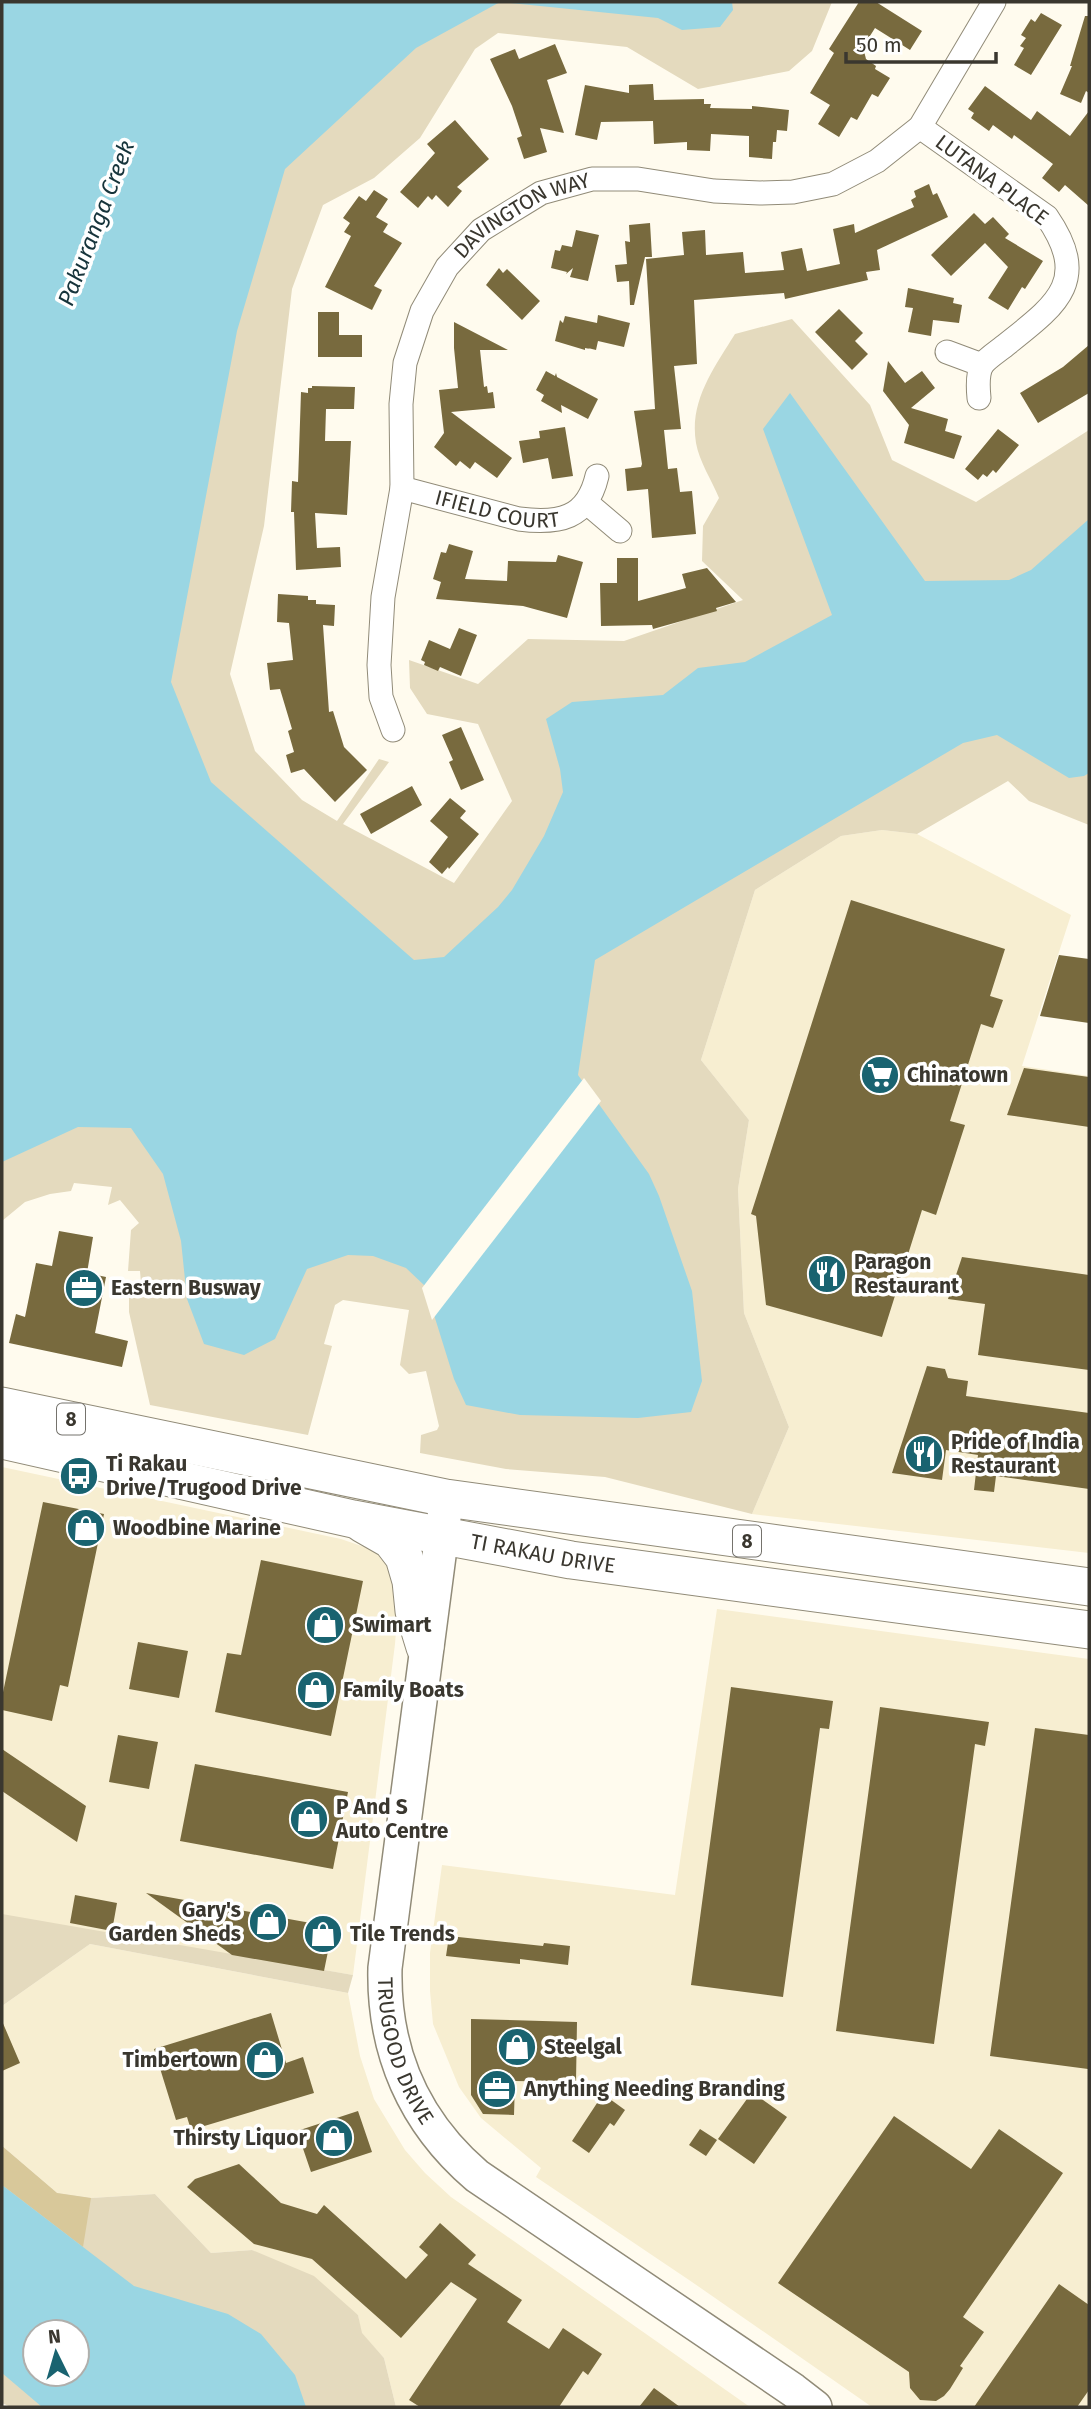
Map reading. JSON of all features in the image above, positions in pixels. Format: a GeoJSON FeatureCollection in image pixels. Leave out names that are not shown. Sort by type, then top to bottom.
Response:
{"type":"FeatureCollection","features":[{"type":"Feature","properties":{"kind":"main road","name":"TI RAKAU DRIVE"},"geometry":{"type":"LineString","coordinates":[[2,1406],[446,1499],[1089,1587]]}},
{"type":"Feature","properties":{"kind":"main road","name":"TI RAKAU DRIVE"},"geometry":{"type":"LineString","coordinates":[[2,1440],[353,1519],[571,1560],[1089,1630]]}},
{"type":"Feature","properties":{"kind":"main road","name":"TRUGOOD DRIVE"},"geometry":{"type":"LineString","coordinates":[[446,1499],[385,1968],[384,1990],[388,2026],[406,2085],[442,2140],[477,2176],[815,2407]]}},
{"type":"Feature","properties":{"kind":"main road"},"geometry":{"type":"LineString","coordinates":[[353,1519],[391,1540],[404,1557],[411,1581],[414,1611],[425,1647]]}},
{"type":"Feature","properties":{"kind":"street","name":"DAVINGTON WAY"},"geometry":{"type":"LineString","coordinates":[[393,730],[381,697],[379,665],[383,597],[402,488],[401,404],[405,363],[422,311],[447,267],[481,230],[541,192],[592,179],[638,179],[714,191],[760,193],[793,192],[833,184],[877,162],[920,127],[994,2]]}},
{"type":"Feature","properties":{"kind":"street","name":"LUTANA PLACE"},"geometry":{"type":"LineString","coordinates":[[920,127],[1047,217],[1061,235],[1067,249],[1070,270],[1064,291],[1054,306],[982,365]]}},
{"type":"Feature","properties":{"kind":"street"},"geometry":{"type":"LineString","coordinates":[[947,352],[982,365],[978,381],[979,398]]}},
{"type":"Feature","properties":{"kind":"street","name":"IFIELD COURT"},"geometry":{"type":"LineString","coordinates":[[402,488],[519,519],[537,521],[569,516],[587,503],[597,476]]}},
{"type":"Feature","properties":{"kind":"street","name":"IFIELD COURT"},"geometry":{"type":"LineString","coordinates":[[587,503],[620,531]]}},
{"type":"Feature","properties":{"kind":"shaded area"},"geometry":{"type":"Polygon","coordinates":[[[210,2],[832,2],[812,51],[789,71],[698,89],[627,47],[498,33],[475,49],[420,138],[374,178],[323,205],[292,289],[264,526],[230,674],[255,751],[302,800],[337,821],[379,759],[389,762],[343,824],[454,883],[512,801],[478,724],[427,714],[410,688],[409,660],[478,684],[528,639],[624,641],[743,600],[702,561],[703,526],[719,498],[700,457],[695,428],[696,413],[705,386],[735,334],[792,319],[870,405],[892,460],[976,502],[1089,430],[1089,825],[1029,801],[1008,781],[917,834],[882,830],[841,836],[755,890],[701,1060],[749,1120],[738,1189],[744,1313],[789,1427],[752,1514],[605,1477],[506,1469],[420,1453],[421,1435],[437,1430],[439,1426],[426,1371],[409,1374],[400,1365],[409,1310],[343,1300],[335,1305],[324,1344],[332,1346],[308,1435],[150,1405],[129,1312],[129,1286],[141,1283],[140,1271],[128,1271],[131,1230],[139,1223],[120,1200],[108,1205],[112,1187],[74,1183],[71,1191],[25,1202],[2,1221],[2,491],[210,2]]]}},
{"type":"Feature","properties":{"kind":"shaded area"},"geometry":{"type":"Polygon","coordinates":[[[882,830],[917,834],[1071,915],[1022,1066],[1089,1076],[1089,1553],[752,1514],[789,1427],[744,1313],[738,1189],[749,1120],[701,1060],[755,890],[841,836],[882,830]]]}},
{"type":"Feature","properties":{"kind":"shaded area"},"geometry":{"type":"Polygon","coordinates":[[[2,1467],[341,1539],[373,1550],[389,1563],[399,1593],[395,1644],[353,1975],[2,1916],[2,1467]]]}},
{"type":"Feature","properties":{"kind":"shaded area"},"geometry":{"type":"Polygon","coordinates":[[[717,1609],[1089,1659],[1089,2407],[872,2407],[536,2177],[541,2168],[481,2118],[459,2087],[433,2024],[430,1991],[430,1953],[442,1865],[675,1895],[717,1609]]]}},
{"type":"Feature","properties":{"kind":"shaded area"},"geometry":{"type":"Polygon","coordinates":[[[2,1914],[353,1975],[348,1993],[90,1944],[2,2006],[2,1914]]]}},
{"type":"Feature","properties":{"kind":"shaded area"},"geometry":{"type":"Polygon","coordinates":[[[90,1944],[348,1993],[360,2056],[374,2099],[405,2150],[425,2173],[451,2197],[750,2407],[396,2407],[384,2358],[361,2333],[358,2315],[252,2250],[211,2253],[155,2194],[91,2198],[57,2193],[2,2146],[2,2006],[90,1944]]]}},
{"type":"Feature","properties":{"kind":"shaded area"},"geometry":{"type":"Polygon","coordinates":[[[2,2146],[57,2193],[91,2198],[155,2194],[211,2253],[252,2250],[314,2276],[358,2315],[362,2333],[384,2358],[396,2407],[11,2407],[2,2403],[2,2146]]]}},
{"type":"Feature","properties":{"kind":"shaded area"},"geometry":{"type":"Polygon","coordinates":[[[2,2146],[57,2193],[91,2198],[83,2247],[2,2185],[2,2146]]]}},
{"type":"Feature","properties":{"kind":"water","name":"Pakuranga Creek"},"geometry":{"type":"Polygon","coordinates":[[[2,2],[500,2],[416,48],[285,169],[237,331],[171,682],[211,782],[414,960],[444,957],[498,907],[512,890],[544,836],[563,792],[560,769],[546,719],[572,702],[663,695],[698,668],[745,662],[832,615],[763,429],[790,393],[925,581],[1009,580],[1031,570],[1089,519],[1089,773],[1069,778],[997,735],[963,743],[595,960],[578,1075],[649,1174],[692,1291],[702,1381],[691,1412],[638,1418],[520,1415],[466,1405],[454,1379],[425,1286],[406,1268],[373,1256],[348,1255],[307,1269],[275,1339],[244,1355],[204,1344],[187,1299],[181,1241],[163,1174],[131,1128],[78,1127],[2,1162],[2,2]]]}},
{"type":"Feature","properties":{"kind":"water"},"geometry":{"type":"Polygon","coordinates":[[[500,2],[732,2],[733,10],[720,27],[682,30],[658,18],[500,2]]]}},
{"type":"Feature","properties":{"kind":"water"},"geometry":{"type":"Polygon","coordinates":[[[2,2185],[134,2286],[228,2314],[261,2334],[295,2375],[306,2407],[42,2407],[2,2373],[2,2185]]]}},
{"type":"Feature","properties":{"kind":"pier"},"geometry":{"type":"Polygon","coordinates":[[[584,1078],[601,1101],[432,1320],[422,1288],[584,1078]]]}},
{"type":"Feature","properties":{"kind":"building"},"geometry":{"type":"Polygon","coordinates":[[[859,2],[876,2],[922,31],[910,50],[875,28],[863,47],[866,59],[876,66],[875,69],[890,78],[878,97],[872,94],[857,120],[851,117],[839,137],[818,124],[830,105],[810,93],[834,53],[829,49],[859,2]]]}},
{"type":"Feature","properties":{"kind":"building"},"geometry":{"type":"Polygon","coordinates":[[[1041,13],[1062,25],[1031,75],[1014,65],[1024,48],[1020,46],[1026,38],[1021,35],[1031,19],[1035,22],[1041,13]]]}},
{"type":"Feature","properties":{"kind":"building"},"geometry":{"type":"Polygon","coordinates":[[[1085,16],[1089,16],[1089,93],[1086,91],[1081,103],[1060,94],[1072,66],[1085,16]]]}},
{"type":"Feature","properties":{"kind":"building"},"geometry":{"type":"Polygon","coordinates":[[[555,44],[567,73],[547,80],[564,133],[540,128],[547,152],[524,159],[517,138],[522,136],[512,106],[490,59],[515,49],[519,59],[555,44]]]}},
{"type":"Feature","properties":{"kind":"building"},"geometry":{"type":"Polygon","coordinates":[[[653,84],[654,100],[704,99],[704,104],[711,104],[710,108],[752,109],[752,106],[789,110],[787,131],[777,130],[772,159],[749,157],[749,136],[711,134],[710,151],[687,150],[687,142],[654,144],[653,121],[601,122],[597,140],[575,135],[585,85],[629,93],[629,85],[653,84]]]}},
{"type":"Feature","properties":{"kind":"building"},"geometry":{"type":"Polygon","coordinates":[[[985,86],[1031,120],[1037,111],[1070,136],[1089,111],[1089,206],[1065,185],[1059,192],[1042,178],[1053,164],[1014,135],[1012,139],[993,125],[989,131],[971,118],[974,113],[968,109],[985,86]]]}},
{"type":"Feature","properties":{"kind":"building"},"geometry":{"type":"Polygon","coordinates":[[[455,120],[489,159],[457,187],[462,191],[448,207],[436,195],[432,200],[428,196],[418,208],[400,192],[435,153],[427,144],[455,120]]]}},
{"type":"Feature","properties":{"kind":"building"},"geometry":{"type":"Polygon","coordinates":[[[929,184],[933,195],[937,193],[948,217],[877,250],[880,270],[866,272],[868,280],[785,299],[784,293],[694,300],[697,364],[674,366],[681,429],[664,430],[668,469],[677,468],[680,492],[692,491],[696,534],[652,538],[648,489],[627,491],[625,469],[641,467],[642,464],[634,411],[655,409],[646,259],[684,255],[682,232],[705,230],[706,255],[743,252],[745,273],[784,270],[781,252],[802,248],[807,271],[840,264],[833,229],[854,224],[855,233],[914,207],[911,200],[916,197],[914,191],[929,184]]]}},
{"type":"Feature","properties":{"kind":"building"},"geometry":{"type":"Polygon","coordinates":[[[374,190],[388,199],[376,217],[388,224],[383,232],[402,243],[374,286],[382,290],[372,310],[325,287],[351,236],[344,232],[350,223],[343,218],[359,196],[366,201],[374,190]]]}},
{"type":"Feature","properties":{"kind":"building"},"geometry":{"type":"Polygon","coordinates":[[[974,213],[985,224],[993,217],[1009,234],[1005,238],[1043,261],[1008,310],[988,298],[1008,267],[985,243],[951,276],[931,255],[974,213]]]}},
{"type":"Feature","properties":{"kind":"building"},"geometry":{"type":"Polygon","coordinates":[[[650,223],[652,257],[645,257],[634,305],[630,305],[629,281],[617,282],[615,265],[627,264],[625,241],[630,242],[629,225],[650,223]]]}},
{"type":"Feature","properties":{"kind":"building"},"geometry":{"type":"Polygon","coordinates":[[[576,230],[599,235],[588,281],[570,277],[573,268],[566,274],[567,272],[551,268],[555,250],[560,251],[562,245],[572,247],[576,230]]]}},
{"type":"Feature","properties":{"kind":"building"},"geometry":{"type":"Polygon","coordinates":[[[499,268],[503,273],[507,269],[540,301],[522,320],[486,285],[499,268]]]}},
{"type":"Feature","properties":{"kind":"building"},"geometry":{"type":"Polygon","coordinates":[[[908,288],[954,298],[953,303],[962,305],[959,323],[933,320],[931,336],[908,332],[913,308],[905,307],[908,288]]]}},
{"type":"Feature","properties":{"kind":"building"},"geometry":{"type":"Polygon","coordinates":[[[839,309],[863,333],[855,341],[868,354],[852,370],[815,332],[839,309]]]}},
{"type":"Feature","properties":{"kind":"building"},"geometry":{"type":"Polygon","coordinates":[[[318,312],[339,312],[339,335],[362,335],[362,357],[318,357],[318,312]]]}},
{"type":"Feature","properties":{"kind":"building"},"geometry":{"type":"Polygon","coordinates":[[[598,315],[630,323],[624,347],[598,341],[596,350],[585,350],[555,341],[560,320],[563,323],[565,316],[597,323],[598,315]]]}},
{"type":"Feature","properties":{"kind":"building"},"geometry":{"type":"Polygon","coordinates":[[[454,322],[508,350],[480,350],[484,387],[487,386],[488,393],[493,392],[495,408],[451,412],[512,458],[497,478],[475,462],[470,469],[460,461],[456,466],[434,447],[444,433],[439,390],[458,388],[454,322]]]}},
{"type":"Feature","properties":{"kind":"building"},"geometry":{"type":"Polygon","coordinates":[[[1089,345],[1089,393],[1038,423],[1020,393],[1063,367],[1089,345]]]}},
{"type":"Feature","properties":{"kind":"building"},"geometry":{"type":"Polygon","coordinates":[[[888,361],[905,383],[922,371],[935,388],[911,408],[948,419],[945,431],[962,436],[954,459],[904,443],[909,425],[883,391],[888,361]]]}},
{"type":"Feature","properties":{"kind":"building"},"geometry":{"type":"Polygon","coordinates":[[[546,371],[555,376],[556,373],[557,377],[598,399],[588,419],[561,405],[562,413],[541,401],[544,395],[536,390],[546,371]]]}},
{"type":"Feature","properties":{"kind":"building"},"geometry":{"type":"Polygon","coordinates":[[[355,387],[354,409],[326,409],[325,441],[351,441],[347,515],[315,513],[317,548],[340,547],[341,567],[296,570],[294,512],[291,512],[292,481],[298,482],[301,392],[308,393],[308,388],[355,387]]]}},
{"type":"Feature","properties":{"kind":"building"},"geometry":{"type":"Polygon","coordinates":[[[565,427],[573,476],[552,479],[548,458],[523,463],[519,441],[540,438],[539,431],[565,427]]]}},
{"type":"Feature","properties":{"kind":"building"},"geometry":{"type":"Polygon","coordinates":[[[998,429],[1019,445],[996,473],[993,470],[987,477],[983,474],[978,480],[965,469],[998,429]]]}},
{"type":"Feature","properties":{"kind":"building"},"geometry":{"type":"Polygon","coordinates":[[[449,544],[473,551],[465,579],[507,581],[508,561],[556,562],[558,555],[583,562],[567,618],[523,606],[436,599],[441,582],[433,579],[441,552],[446,553],[449,544]]]}},
{"type":"Feature","properties":{"kind":"building"},"geometry":{"type":"Polygon","coordinates":[[[617,558],[638,558],[638,601],[686,588],[682,574],[707,568],[736,602],[716,608],[717,611],[653,629],[652,625],[601,626],[600,583],[617,583],[617,558]]]}},
{"type":"Feature","properties":{"kind":"building"},"geometry":{"type":"Polygon","coordinates":[[[278,594],[308,596],[308,600],[316,600],[316,604],[335,605],[334,626],[323,625],[329,712],[333,711],[344,747],[367,770],[335,802],[304,769],[291,773],[286,755],[294,752],[288,731],[292,729],[280,689],[270,690],[267,663],[293,660],[289,623],[277,622],[278,594]]]}},
{"type":"Feature","properties":{"kind":"building"},"geometry":{"type":"Polygon","coordinates":[[[459,628],[477,635],[461,676],[440,667],[438,671],[424,665],[425,662],[421,660],[429,640],[450,649],[459,628]]]}},
{"type":"Feature","properties":{"kind":"building"},"geometry":{"type":"Polygon","coordinates":[[[461,727],[484,780],[461,790],[449,762],[453,760],[442,735],[461,727]]]}},
{"type":"Feature","properties":{"kind":"building"},"geometry":{"type":"Polygon","coordinates":[[[412,786],[422,805],[371,834],[360,814],[412,786]]]}},
{"type":"Feature","properties":{"kind":"building"},"geometry":{"type":"Polygon","coordinates":[[[450,798],[466,811],[460,818],[479,834],[442,874],[429,862],[448,837],[430,821],[450,798]]]}},
{"type":"Feature","properties":{"kind":"building","name":"Chinatown"},"geometry":{"type":"Polygon","coordinates":[[[851,900],[1005,949],[990,996],[1003,1000],[993,1028],[981,1024],[950,1121],[965,1125],[936,1215],[922,1210],[882,1337],[766,1305],[756,1216],[751,1214],[851,900]]]}},
{"type":"Feature","properties":{"kind":"building"},"geometry":{"type":"Polygon","coordinates":[[[1059,955],[1089,959],[1089,1023],[1040,1016],[1059,955]]]}},
{"type":"Feature","properties":{"kind":"building"},"geometry":{"type":"Polygon","coordinates":[[[1024,1068],[1089,1077],[1089,1127],[1007,1115],[1024,1068]]]}},
{"type":"Feature","properties":{"kind":"building"},"geometry":{"type":"Polygon","coordinates":[[[59,1231],[93,1237],[87,1273],[106,1277],[95,1333],[128,1341],[122,1367],[9,1343],[16,1314],[25,1317],[36,1263],[52,1266],[59,1231]]]}},
{"type":"Feature","properties":{"kind":"building"},"geometry":{"type":"Polygon","coordinates":[[[962,1257],[1089,1275],[1089,1370],[978,1355],[985,1304],[948,1299],[962,1257]]]}},
{"type":"Feature","properties":{"kind":"building"},"geometry":{"type":"Polygon","coordinates":[[[927,1366],[945,1369],[948,1378],[968,1381],[966,1396],[1089,1413],[1089,1489],[996,1476],[994,1492],[974,1490],[978,1455],[946,1450],[942,1480],[892,1473],[927,1366]]]}},
{"type":"Feature","properties":{"kind":"building"},"geometry":{"type":"Polygon","coordinates":[[[43,1502],[104,1514],[68,1687],[60,1685],[52,1721],[2,1710],[2,1697],[43,1502]]]}},
{"type":"Feature","properties":{"kind":"building"},"geometry":{"type":"Polygon","coordinates":[[[261,1560],[363,1581],[331,1736],[215,1712],[227,1653],[241,1655],[261,1560]]]}},
{"type":"Feature","properties":{"kind":"building"},"geometry":{"type":"Polygon","coordinates":[[[138,1642],[188,1651],[179,1698],[129,1689],[138,1642]]]}},
{"type":"Feature","properties":{"kind":"building"},"geometry":{"type":"Polygon","coordinates":[[[731,1687],[833,1701],[829,1729],[820,1728],[783,1997],[691,1985],[731,1687]]]}},
{"type":"Feature","properties":{"kind":"building"},"geometry":{"type":"Polygon","coordinates":[[[880,1707],[989,1722],[985,1746],[975,1744],[934,2044],[836,2031],[880,1707]]]}},
{"type":"Feature","properties":{"kind":"building"},"geometry":{"type":"Polygon","coordinates":[[[1035,1728],[1089,1735],[1088,2069],[990,2056],[1035,1728]]]}},
{"type":"Feature","properties":{"kind":"building"},"geometry":{"type":"Polygon","coordinates":[[[118,1735],[158,1742],[149,1789],[109,1782],[118,1735]]]}},
{"type":"Feature","properties":{"kind":"building"},"geometry":{"type":"Polygon","coordinates":[[[2,1749],[86,1806],[77,1842],[2,1791],[2,1749]]]}},
{"type":"Feature","properties":{"kind":"building"},"geometry":{"type":"Polygon","coordinates":[[[195,1764],[348,1792],[333,1869],[180,1841],[195,1764]]]}},
{"type":"Feature","properties":{"kind":"building"},"geometry":{"type":"Polygon","coordinates":[[[146,1893],[333,1927],[324,1971],[232,1955],[146,1893]]]}},
{"type":"Feature","properties":{"kind":"building"},"geometry":{"type":"Polygon","coordinates":[[[75,1895],[117,1903],[112,1931],[70,1923],[75,1895]]]}},
{"type":"Feature","properties":{"kind":"building"},"geometry":{"type":"Polygon","coordinates":[[[449,1936],[543,1946],[544,1943],[570,1946],[568,1965],[520,1959],[520,1964],[446,1956],[449,1936]]]}},
{"type":"Feature","properties":{"kind":"building"},"geometry":{"type":"Polygon","coordinates":[[[271,2013],[286,2063],[303,2057],[314,2093],[191,2130],[187,2117],[176,2120],[154,2049],[271,2013]]]}},
{"type":"Feature","properties":{"kind":"building"},"geometry":{"type":"Polygon","coordinates":[[[471,2019],[577,2022],[576,2082],[515,2081],[514,2115],[483,2114],[471,2095],[471,2019]]]}},
{"type":"Feature","properties":{"kind":"building"},"geometry":{"type":"Polygon","coordinates":[[[2,2021],[20,2063],[2,2071],[2,2021]]]}},
{"type":"Feature","properties":{"kind":"building"},"geometry":{"type":"Polygon","coordinates":[[[752,2092],[787,2117],[754,2164],[718,2139],[752,2092]]]}},
{"type":"Feature","properties":{"kind":"building"},"geometry":{"type":"Polygon","coordinates":[[[603,2094],[625,2110],[614,2126],[610,2123],[589,2153],[572,2141],[603,2094]]]}},
{"type":"Feature","properties":{"kind":"building"},"geometry":{"type":"Polygon","coordinates":[[[358,2111],[372,2152],[311,2172],[297,2131],[358,2111]]]}},
{"type":"Feature","properties":{"kind":"building"},"geometry":{"type":"Polygon","coordinates":[[[894,2116],[971,2169],[999,2129],[1063,2173],[963,2317],[984,2332],[960,2366],[963,2368],[950,2389],[936,2401],[920,2400],[910,2388],[909,2372],[778,2283],[894,2116]]]}},
{"type":"Feature","properties":{"kind":"building"},"geometry":{"type":"Polygon","coordinates":[[[700,2129],[717,2140],[706,2156],[689,2145],[700,2129]]]}},
{"type":"Feature","properties":{"kind":"building"},"geometry":{"type":"Polygon","coordinates":[[[239,2164],[281,2203],[317,2214],[324,2205],[406,2279],[428,2255],[419,2247],[440,2223],[476,2255],[468,2264],[522,2300],[507,2322],[549,2349],[563,2328],[602,2354],[588,2375],[583,2371],[559,2407],[420,2407],[409,2400],[477,2299],[451,2282],[401,2338],[312,2259],[254,2244],[187,2187],[195,2179],[239,2164]]]}},
{"type":"Feature","properties":{"kind":"building"},"geometry":{"type":"Polygon","coordinates":[[[1059,2284],[1089,2305],[1089,2390],[1077,2407],[974,2407],[1059,2284]]]}},
{"type":"Feature","properties":{"kind":"building"},"geometry":{"type":"Polygon","coordinates":[[[654,2388],[680,2407],[639,2407],[654,2388]]]}},
{"type":"Feature","properties":{"kind":"place","name":"Chinatown"},"geometry":{"type":"Point","coordinates":[880,1075]}},
{"type":"Feature","properties":{"kind":"place","name":"Paragon Restaurant"},"geometry":{"type":"Point","coordinates":[827,1274]}},
{"type":"Feature","properties":{"kind":"place","name":"Eastern Busway"},"geometry":{"type":"Point","coordinates":[84,1288]}},
{"type":"Feature","properties":{"kind":"place","name":"Pride of India Restaurant"},"geometry":{"type":"Point","coordinates":[924,1454]}},
{"type":"Feature","properties":{"kind":"place","name":"Ti Rakau Drive/Trugood Drive"},"geometry":{"type":"Point","coordinates":[79,1476]}},
{"type":"Feature","properties":{"kind":"place","name":"Woodbine Marine"},"geometry":{"type":"Point","coordinates":[86,1528]}},
{"type":"Feature","properties":{"kind":"place","name":"Swimart"},"geometry":{"type":"Point","coordinates":[325,1625]}},
{"type":"Feature","properties":{"kind":"place","name":"Family Boats"},"geometry":{"type":"Point","coordinates":[316,1690]}},
{"type":"Feature","properties":{"kind":"place","name":"P And S Auto Centre"},"geometry":{"type":"Point","coordinates":[309,1819]}},
{"type":"Feature","properties":{"kind":"place","name":"Gary's Garden Sheds"},"geometry":{"type":"Point","coordinates":[268,1922]}},
{"type":"Feature","properties":{"kind":"place","name":"Tile Trends"},"geometry":{"type":"Point","coordinates":[323,1934]}},
{"type":"Feature","properties":{"kind":"place","name":"Steelgal"},"geometry":{"type":"Point","coordinates":[517,2047]}},
{"type":"Feature","properties":{"kind":"place","name":"Timbertown"},"geometry":{"type":"Point","coordinates":[265,2060]}},
{"type":"Feature","properties":{"kind":"place","name":"Anything Needing Branding"},"geometry":{"type":"Point","coordinates":[497,2089]}},
{"type":"Feature","properties":{"kind":"place","name":"Thirsty Liquor"},"geometry":{"type":"Point","coordinates":[334,2138]}}]}
